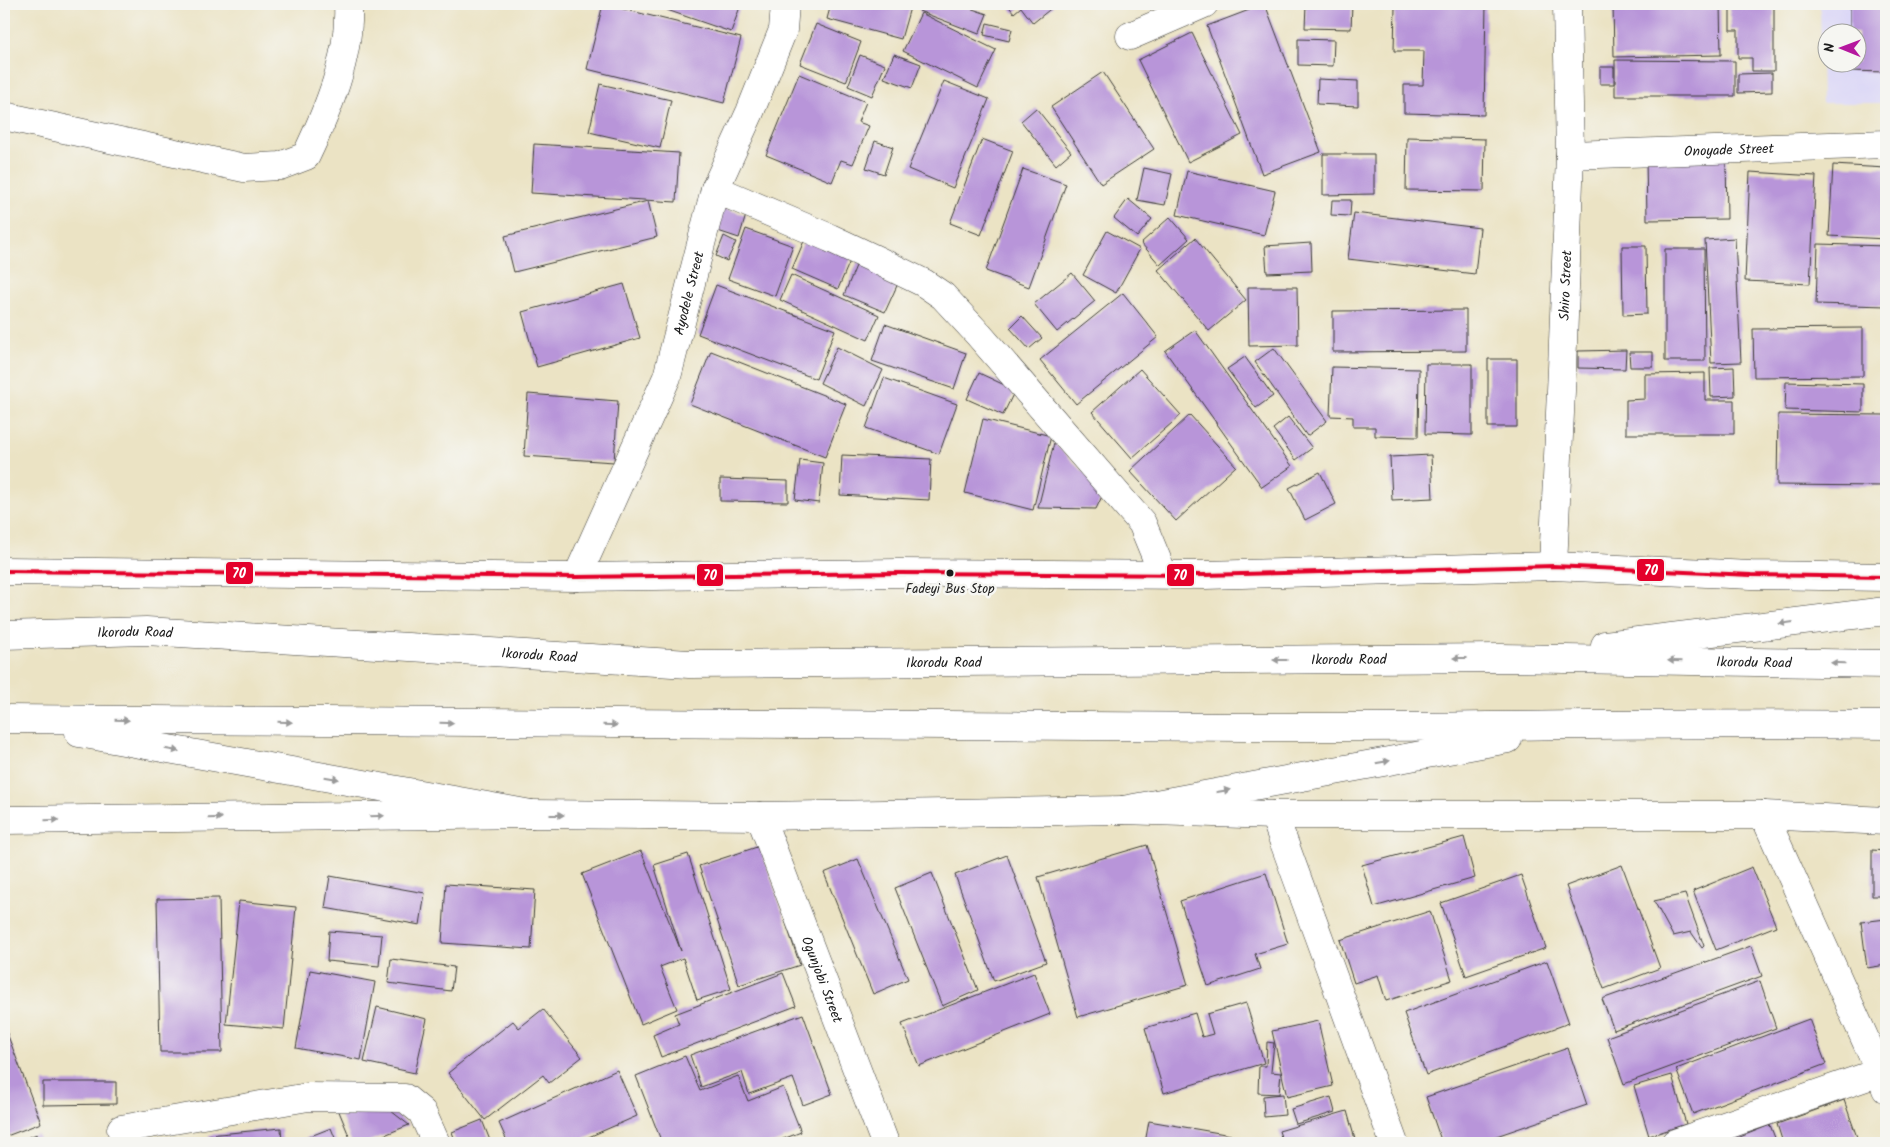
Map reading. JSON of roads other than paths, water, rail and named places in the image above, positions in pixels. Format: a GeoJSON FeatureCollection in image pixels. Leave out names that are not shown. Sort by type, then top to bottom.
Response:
{"type":"FeatureCollection","features":[{"type":"Feature","properties":{"kind":"main road"},"geometry":{"type":"LineString","coordinates":[[4,116],[244,168],[280,166],[306,156],[320,127],[343,61],[348,4]]}},
{"type":"Feature","properties":{"kind":"main road","name":"Ayodele Street"},"geometry":{"type":"LineString","coordinates":[[577,576],[667,376],[715,189],[750,112],[783,30],[785,4]]}},
{"type":"Feature","properties":{"kind":"main road"},"geometry":{"type":"LineString","coordinates":[[1130,36],[1204,4]]}},
{"type":"Feature","properties":{"kind":"main road","name":"Shiro Street"},"geometry":{"type":"LineString","coordinates":[[1553,566],[1570,155],[1567,4]]}},
{"type":"Feature","properties":{"kind":"main road","name":"Onoyade Street"},"geometry":{"type":"LineString","coordinates":[[1570,155],[1886,144]]}},
{"type":"Feature","properties":{"kind":"main road"},"geometry":{"type":"LineString","coordinates":[[715,189],[830,238],[924,283],[943,296],[986,342],[1142,523],[1163,574]]}},
{"type":"Feature","properties":{"kind":"main road"},"geometry":{"type":"LineString","coordinates":[[4,571],[577,576],[890,573],[1206,575],[1553,566],[1751,575],[1886,577]]}},
{"type":"Feature","properties":{"kind":"main road"},"geometry":{"type":"LineString","coordinates":[[1501,658],[1886,611]]}},
{"type":"Feature","properties":{"kind":"main road"},"geometry":{"type":"LineString","coordinates":[[4,618],[146,631]]}},
{"type":"Feature","properties":{"kind":"main road","name":"Ikorodu Road"},"geometry":{"type":"LineString","coordinates":[[4,635],[146,631],[689,664],[1501,658],[1886,664]]}},
{"type":"Feature","properties":{"kind":"main road"},"geometry":{"type":"LineString","coordinates":[[4,719],[1248,728],[1762,723],[1886,725]]}},
{"type":"Feature","properties":{"kind":"main road"},"geometry":{"type":"LineString","coordinates":[[4,719],[531,814]]}},
{"type":"Feature","properties":{"kind":"main road"},"geometry":{"type":"LineString","coordinates":[[1762,723],[1886,738]]}},
{"type":"Feature","properties":{"kind":"main road"},"geometry":{"type":"LineString","coordinates":[[1123,810],[1578,726]]}},
{"type":"Feature","properties":{"kind":"main road"},"geometry":{"type":"LineString","coordinates":[[4,820],[531,814],[760,816],[1123,810],[1274,816],[1764,815],[1886,821]]}},
{"type":"Feature","properties":{"kind":"main road"},"geometry":{"type":"LineString","coordinates":[[1675,1143],[1883,1080],[1764,815]]}},
{"type":"Feature","properties":{"kind":"main road","name":"Ogunjobi Street"},"geometry":{"type":"LineString","coordinates":[[760,816],[885,1143]]}},
{"type":"Feature","properties":{"kind":"main road"},"geometry":{"type":"LineString","coordinates":[[1274,816],[1394,1143]]}},
{"type":"Feature","properties":{"kind":"main road"},"geometry":{"type":"LineString","coordinates":[[121,1129],[308,1097],[405,1098],[422,1112],[436,1143]]}},
{"type":"Feature","properties":{"kind":"place","name":"Fadeyi Bus Stop"},"geometry":{"type":"Point","coordinates":[950,573]}}]}
